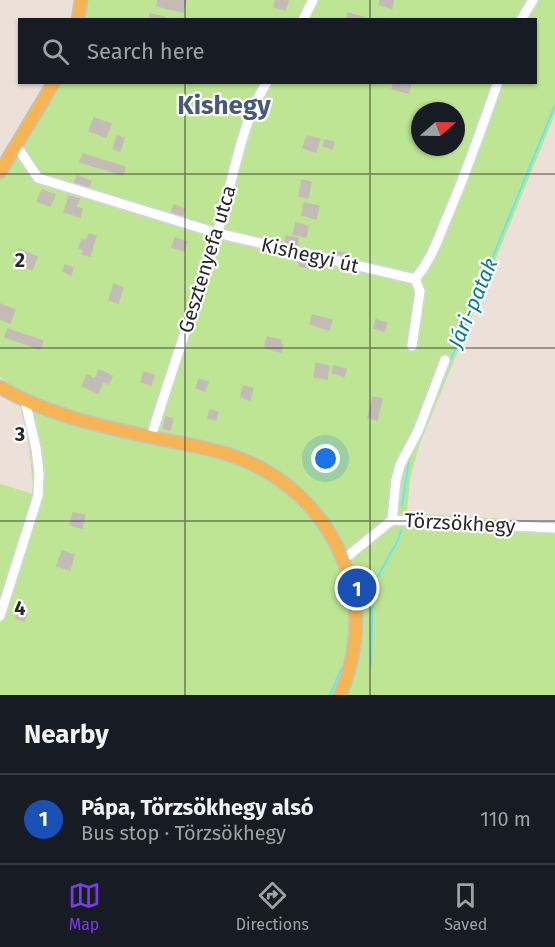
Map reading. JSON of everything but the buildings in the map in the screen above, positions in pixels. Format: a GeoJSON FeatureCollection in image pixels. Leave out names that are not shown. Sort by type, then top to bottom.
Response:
{"type":"FeatureCollection","features":[{"type":"Feature","properties":{"kind":"main road"},"geometry":{"type":"LineString","coordinates":[[78,18],[81,0]]}},
{"type":"Feature","properties":{"kind":"main road"},"geometry":{"type":"LineString","coordinates":[[0,172],[53,84]]}},
{"type":"Feature","properties":{"kind":"main road"},"geometry":{"type":"LineString","coordinates":[[0,387],[26,401],[89,422],[228,454],[277,478],[310,505],[333,538],[344,560],[354,594],[355,640],[349,672],[340,695]]}},
{"type":"Feature","properties":{"kind":"street"},"geometry":{"type":"LineString","coordinates":[[304,18],[313,0]]}},
{"type":"Feature","properties":{"kind":"street"},"geometry":{"type":"LineString","coordinates":[[523,18],[532,0]]}},
{"type":"Feature","properties":{"kind":"street","name":"Gesztenyefa utca"},"geometry":{"type":"LineString","coordinates":[[151,437],[217,233],[248,123],[266,84]]}},
{"type":"Feature","properties":{"kind":"street"},"geometry":{"type":"LineString","coordinates":[[412,346],[420,291],[415,279],[431,256],[461,186],[497,84]]}},
{"type":"Feature","properties":{"kind":"street","name":"Kishegyi út"},"geometry":{"type":"LineString","coordinates":[[16,145],[38,178],[217,233],[415,279]]}},
{"type":"Feature","properties":{"kind":"street"},"geometry":{"type":"LineString","coordinates":[[392,520],[400,465],[418,432],[445,360]]}},
{"type":"Feature","properties":{"kind":"street"},"geometry":{"type":"LineString","coordinates":[[0,616],[38,496],[39,472],[36,448],[26,401]]}},
{"type":"Feature","properties":{"kind":"street","name":"Törzsökhegy"},"geometry":{"type":"LineString","coordinates":[[344,560],[392,520],[555,528]]}},
{"type":"Feature","properties":{"kind":"green space"},"geometry":{"type":"Polygon","coordinates":[[[76,0],[555,0],[555,114],[419,446],[410,479],[407,513],[555,522],[555,695],[0,695],[0,484],[34,494],[23,394],[0,377],[0,172],[44,84],[537,84],[537,18],[76,18],[76,0]]]}},
{"type":"Feature","properties":{"kind":"waterway","name":"Jári-patak"},"geometry":{"type":"LineString","coordinates":[[433,403],[555,105]]}},
{"type":"Feature","properties":{"kind":"waterway","name":"Jári-patak"},"geometry":{"type":"LineString","coordinates":[[402,505],[410,454]]}},
{"type":"Feature","properties":{"kind":"waterway","name":"Jári-patak"},"geometry":{"type":"LineString","coordinates":[[371,664],[373,585],[398,540],[401,530]]}},
{"type":"Feature","properties":{"kind":"waterway","name":"Jári-patak"},"geometry":{"type":"LineString","coordinates":[[330,695],[341,669]]}},
{"type":"Feature","properties":{"kind":"place","name":"Pápa, Törzsökhegy alsó"},"geometry":{"type":"Point","coordinates":[357,588]}},
{"type":"Feature","properties":{"kind":"district","name":"Kishegy"},"geometry":{"type":"Point","coordinates":[224,105]}}]}
